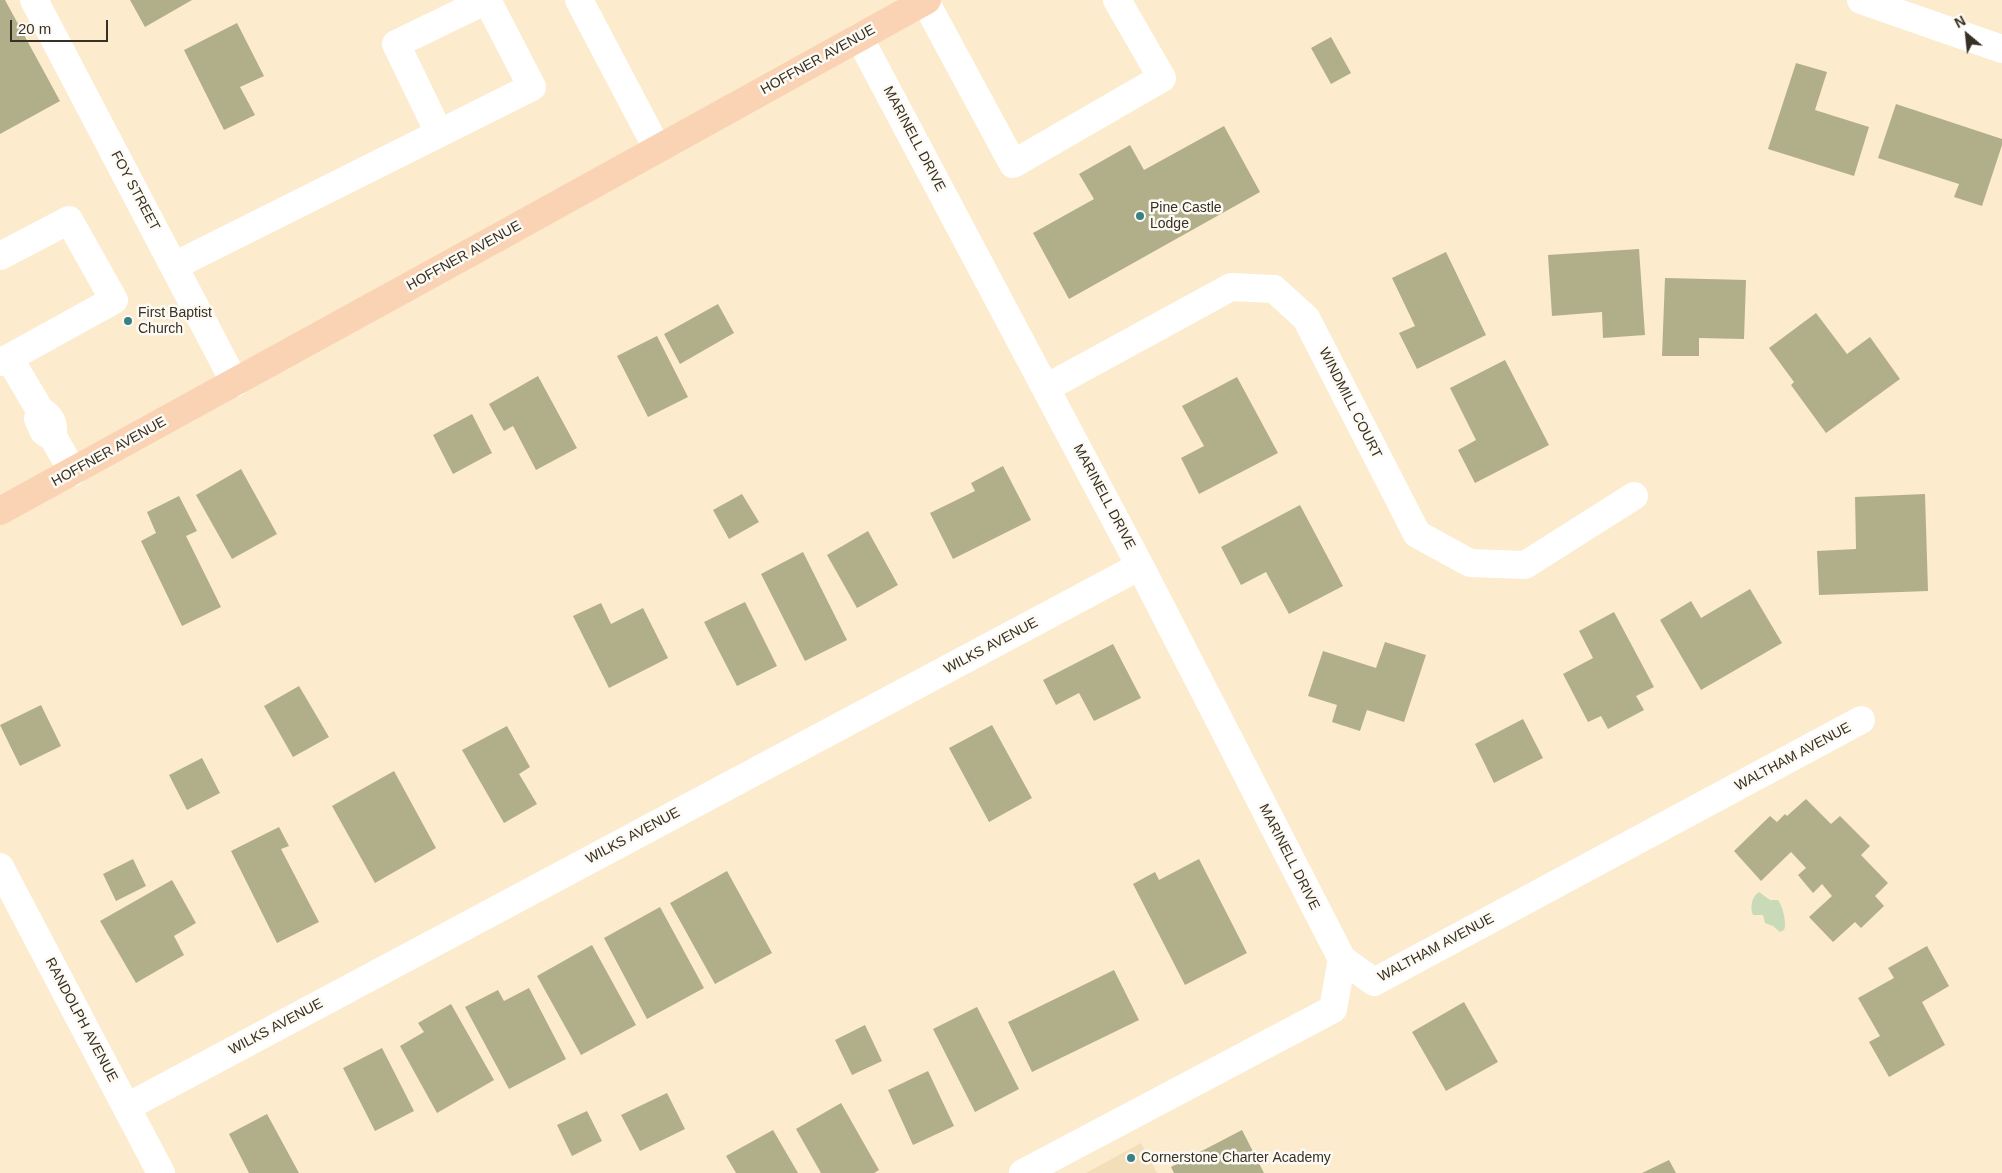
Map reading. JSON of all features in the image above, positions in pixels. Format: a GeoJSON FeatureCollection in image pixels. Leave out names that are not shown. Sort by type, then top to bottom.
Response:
{"type":"FeatureCollection","features":[{"type":"Feature","properties":{"kind":"main road","name":"HOFFNER AVENUE"},"geometry":{"type":"LineString","coordinates":[[0,511],[926,1]]}},
{"type":"Feature","properties":{"kind":"street","name":"FOY STREET"},"geometry":{"type":"LineString","coordinates":[[34,0],[235,383]]}},
{"type":"Feature","properties":{"kind":"street"},"geometry":{"type":"LineString","coordinates":[[174,266],[438,134],[532,87],[487,0],[396,44],[438,134]]}},
{"type":"Feature","properties":{"kind":"street"},"geometry":{"type":"LineString","coordinates":[[579,0],[657,148]]}},
{"type":"Feature","properties":{"kind":"street"},"geometry":{"type":"LineString","coordinates":[[926,1],[1013,164],[1162,78],[1117,0]]}},
{"type":"Feature","properties":{"kind":"street"},"geometry":{"type":"LineString","coordinates":[[1862,0],[2002,49]]}},
{"type":"Feature","properties":{"kind":"street","name":"MARINELL DRIVE"},"geometry":{"type":"LineString","coordinates":[[859,37],[1140,566],[1342,959]]}},
{"type":"Feature","properties":{"kind":"street"},"geometry":{"type":"LineString","coordinates":[[0,256],[69,220],[114,300],[4,360],[40,410],[48,414],[54,428],[54,437],[73,472]]}},
{"type":"Feature","properties":{"kind":"street","name":"WINDMILL COURT"},"geometry":{"type":"LineString","coordinates":[[1046,388],[1231,287],[1274,289],[1306,318],[1417,534],[1470,563],[1525,565],[1634,496]]}},
{"type":"Feature","properties":{"kind":"street","name":"WILKS AVENUE"},"geometry":{"type":"LineString","coordinates":[[127,1106],[1140,566]]}},
{"type":"Feature","properties":{"kind":"street","name":"WALTHAM AVENUE"},"geometry":{"type":"LineString","coordinates":[[1342,959],[1374,982],[1860,720]]}},
{"type":"Feature","properties":{"kind":"street","name":"RANDOLPH AVENUE"},"geometry":{"type":"LineString","coordinates":[[0,867],[162,1173]]}},
{"type":"Feature","properties":{"kind":"street"},"geometry":{"type":"LineString","coordinates":[[1023,1173],[1333,1009],[1342,959]]}},
{"type":"Feature","properties":{"kind":"shaded area"},"geometry":{"type":"Polygon","coordinates":[[[1759,892],[1770,900],[1778,900],[1784,915],[1784,930],[1780,932],[1773,926],[1765,923],[1763,915],[1753,915],[1752,903],[1754,897],[1759,892]]]}},
{"type":"Feature","properties":{"kind":"shaded area","name":"Cornerstone Charter Academy"},"geometry":{"type":"Polygon","coordinates":[[[1141,1143],[1157,1173],[1086,1173],[1141,1143]]]}},
{"type":"Feature","properties":{"kind":"building"},"geometry":{"type":"Polygon","coordinates":[[[0,0],[5,0],[60,101],[0,134],[0,0]]]}},
{"type":"Feature","properties":{"kind":"building"},"geometry":{"type":"Polygon","coordinates":[[[130,0],[192,0],[145,27],[130,0]]]}},
{"type":"Feature","properties":{"kind":"building"},"geometry":{"type":"Polygon","coordinates":[[[237,23],[264,76],[240,87],[255,115],[224,130],[184,50],[237,23]]]}},
{"type":"Feature","properties":{"kind":"building"},"geometry":{"type":"Polygon","coordinates":[[[1331,37],[1351,73],[1331,84],[1311,48],[1331,37]]]}},
{"type":"Feature","properties":{"kind":"building"},"geometry":{"type":"Polygon","coordinates":[[[1796,63],[1827,72],[1815,110],[1869,127],[1854,176],[1768,149],[1796,63]]]}},
{"type":"Feature","properties":{"kind":"building"},"geometry":{"type":"Polygon","coordinates":[[[1896,104],[2002,139],[2002,145],[1982,206],[1954,197],[1959,184],[1878,158],[1896,104]]]}},
{"type":"Feature","properties":{"kind":"building","name":"Pine Castle Lodge"},"geometry":{"type":"Polygon","coordinates":[[[1224,126],[1260,192],[1069,299],[1033,233],[1094,199],[1079,174],[1130,145],[1144,170],[1224,126]]]}},
{"type":"Feature","properties":{"kind":"building"},"geometry":{"type":"Polygon","coordinates":[[[1639,249],[1645,335],[1603,338],[1602,312],[1552,316],[1548,255],[1639,249]]]}},
{"type":"Feature","properties":{"kind":"building"},"geometry":{"type":"Polygon","coordinates":[[[1446,252],[1486,335],[1417,369],[1399,333],[1415,326],[1392,278],[1446,252]]]}},
{"type":"Feature","properties":{"kind":"building"},"geometry":{"type":"Polygon","coordinates":[[[1665,278],[1746,280],[1744,339],[1699,338],[1699,356],[1662,356],[1665,278]]]}},
{"type":"Feature","properties":{"kind":"building"},"geometry":{"type":"Polygon","coordinates":[[[718,304],[734,333],[680,364],[664,334],[718,304]]]}},
{"type":"Feature","properties":{"kind":"building"},"geometry":{"type":"Polygon","coordinates":[[[1816,313],[1847,354],[1870,337],[1900,379],[1826,433],[1791,385],[1794,382],[1769,348],[1816,313]]]}},
{"type":"Feature","properties":{"kind":"building"},"geometry":{"type":"Polygon","coordinates":[[[657,336],[688,397],[648,417],[617,356],[657,336]]]}},
{"type":"Feature","properties":{"kind":"building"},"geometry":{"type":"Polygon","coordinates":[[[1505,360],[1549,445],[1475,483],[1458,450],[1476,440],[1450,388],[1505,360]]]}},
{"type":"Feature","properties":{"kind":"building"},"geometry":{"type":"Polygon","coordinates":[[[538,376],[577,448],[536,470],[513,426],[504,431],[489,404],[538,376]]]}},
{"type":"Feature","properties":{"kind":"building"},"geometry":{"type":"Polygon","coordinates":[[[1237,377],[1278,453],[1199,494],[1181,458],[1204,446],[1182,406],[1237,377]]]}},
{"type":"Feature","properties":{"kind":"building"},"geometry":{"type":"Polygon","coordinates":[[[472,414],[492,453],[453,474],[433,435],[472,414]]]}},
{"type":"Feature","properties":{"kind":"building"},"geometry":{"type":"Polygon","coordinates":[[[1003,466],[1031,520],[953,559],[930,513],[975,491],[971,483],[1003,466]]]}},
{"type":"Feature","properties":{"kind":"building"},"geometry":{"type":"Polygon","coordinates":[[[241,469],[277,534],[232,559],[196,495],[241,469]]]}},
{"type":"Feature","properties":{"kind":"building"},"geometry":{"type":"Polygon","coordinates":[[[742,494],[759,522],[729,539],[713,510],[742,494]]]}},
{"type":"Feature","properties":{"kind":"building"},"geometry":{"type":"Polygon","coordinates":[[[1925,494],[1928,591],[1819,595],[1817,551],[1856,549],[1855,497],[1925,494]]]}},
{"type":"Feature","properties":{"kind":"building"},"geometry":{"type":"Polygon","coordinates":[[[179,496],[197,531],[186,536],[221,607],[182,626],[141,541],[156,533],[147,512],[179,496]]]}},
{"type":"Feature","properties":{"kind":"building"},"geometry":{"type":"Polygon","coordinates":[[[1300,505],[1343,586],[1289,614],[1266,572],[1241,585],[1221,547],[1300,505]]]}},
{"type":"Feature","properties":{"kind":"building"},"geometry":{"type":"Polygon","coordinates":[[[868,531],[898,585],[857,608],[827,555],[868,531]]]}},
{"type":"Feature","properties":{"kind":"building"},"geometry":{"type":"Polygon","coordinates":[[[803,552],[847,640],[805,661],[761,574],[803,552]]]}},
{"type":"Feature","properties":{"kind":"building"},"geometry":{"type":"Polygon","coordinates":[[[1750,589],[1782,643],[1701,690],[1660,620],[1691,601],[1701,618],[1750,589]]]}},
{"type":"Feature","properties":{"kind":"building"},"geometry":{"type":"Polygon","coordinates":[[[745,602],[777,666],[737,686],[704,622],[745,602]]]}},
{"type":"Feature","properties":{"kind":"building"},"geometry":{"type":"Polygon","coordinates":[[[601,603],[611,624],[643,608],[668,658],[609,688],[573,616],[601,603]]]}},
{"type":"Feature","properties":{"kind":"building"},"geometry":{"type":"Polygon","coordinates":[[[1614,612],[1654,687],[1636,696],[1644,710],[1608,729],[1601,716],[1588,722],[1563,674],[1593,658],[1579,631],[1614,612]]]}},
{"type":"Feature","properties":{"kind":"building"},"geometry":{"type":"Polygon","coordinates":[[[1385,642],[1426,655],[1404,722],[1367,710],[1360,731],[1332,722],[1337,705],[1308,696],[1323,651],[1376,668],[1385,642]]]}},
{"type":"Feature","properties":{"kind":"building"},"geometry":{"type":"Polygon","coordinates":[[[1113,644],[1141,698],[1094,721],[1079,693],[1056,705],[1043,680],[1113,644]]]}},
{"type":"Feature","properties":{"kind":"building"},"geometry":{"type":"Polygon","coordinates":[[[299,686],[329,737],[293,757],[264,706],[299,686]]]}},
{"type":"Feature","properties":{"kind":"building"},"geometry":{"type":"Polygon","coordinates":[[[41,705],[61,746],[20,766],[0,725],[41,705]]]}},
{"type":"Feature","properties":{"kind":"building"},"geometry":{"type":"Polygon","coordinates":[[[1523,719],[1543,758],[1494,783],[1475,744],[1523,719]]]}},
{"type":"Feature","properties":{"kind":"building"},"geometry":{"type":"Polygon","coordinates":[[[992,725],[1032,798],[989,822],[949,748],[992,725]]]}},
{"type":"Feature","properties":{"kind":"building"},"geometry":{"type":"Polygon","coordinates":[[[507,726],[530,767],[519,774],[537,804],[504,823],[462,750],[507,726]]]}},
{"type":"Feature","properties":{"kind":"building"},"geometry":{"type":"Polygon","coordinates":[[[202,758],[220,793],[187,810],[169,775],[202,758]]]}},
{"type":"Feature","properties":{"kind":"building"},"geometry":{"type":"Polygon","coordinates":[[[394,771],[436,848],[375,883],[332,806],[394,771]]]}},
{"type":"Feature","properties":{"kind":"building"},"geometry":{"type":"Polygon","coordinates":[[[1806,799],[1831,824],[1840,816],[1870,846],[1861,855],[1888,883],[1875,896],[1884,906],[1861,928],[1855,922],[1833,942],[1809,917],[1832,896],[1822,884],[1813,893],[1798,875],[1806,868],[1791,852],[1761,881],[1734,851],[1770,816],[1777,822],[1785,814],[1787,816],[1806,799]]]}},
{"type":"Feature","properties":{"kind":"building"},"geometry":{"type":"Polygon","coordinates":[[[279,827],[289,846],[281,849],[319,922],[277,943],[231,851],[279,827]]]}},
{"type":"Feature","properties":{"kind":"building"},"geometry":{"type":"Polygon","coordinates":[[[133,859],[146,886],[116,901],[103,874],[133,859]]]}},
{"type":"Feature","properties":{"kind":"building"},"geometry":{"type":"Polygon","coordinates":[[[1199,859],[1247,953],[1185,985],[1133,884],[1155,872],[1159,880],[1199,859]]]}},
{"type":"Feature","properties":{"kind":"building"},"geometry":{"type":"Polygon","coordinates":[[[727,871],[772,953],[715,984],[670,903],[727,871]]]}},
{"type":"Feature","properties":{"kind":"building"},"geometry":{"type":"Polygon","coordinates":[[[172,880],[196,923],[174,936],[184,955],[136,983],[100,921],[172,880]]]}},
{"type":"Feature","properties":{"kind":"building"},"geometry":{"type":"Polygon","coordinates":[[[660,907],[704,988],[647,1019],[604,938],[660,907]]]}},
{"type":"Feature","properties":{"kind":"building"},"geometry":{"type":"Polygon","coordinates":[[[592,945],[636,1025],[581,1055],[537,976],[592,945]]]}},
{"type":"Feature","properties":{"kind":"building"},"geometry":{"type":"Polygon","coordinates":[[[1927,946],[1949,986],[1922,1002],[1945,1045],[1889,1077],[1869,1042],[1880,1036],[1858,998],[1894,978],[1888,968],[1927,946]]]}},
{"type":"Feature","properties":{"kind":"building"},"geometry":{"type":"Polygon","coordinates":[[[1114,970],[1139,1020],[1032,1072],[1008,1022],[1114,970]]]}},
{"type":"Feature","properties":{"kind":"building"},"geometry":{"type":"Polygon","coordinates":[[[529,988],[566,1059],[509,1089],[465,1007],[498,990],[504,1001],[529,988]]]}},
{"type":"Feature","properties":{"kind":"building"},"geometry":{"type":"Polygon","coordinates":[[[1464,1002],[1498,1062],[1446,1091],[1412,1032],[1464,1002]]]}},
{"type":"Feature","properties":{"kind":"building"},"geometry":{"type":"Polygon","coordinates":[[[451,1004],[494,1080],[437,1113],[400,1046],[424,1032],[418,1023],[451,1004]]]}},
{"type":"Feature","properties":{"kind":"building"},"geometry":{"type":"Polygon","coordinates":[[[977,1007],[1019,1089],[975,1112],[933,1029],[977,1007]]]}},
{"type":"Feature","properties":{"kind":"building"},"geometry":{"type":"Polygon","coordinates":[[[865,1025],[882,1061],[852,1075],[835,1040],[865,1025]]]}},
{"type":"Feature","properties":{"kind":"building"},"geometry":{"type":"Polygon","coordinates":[[[382,1048],[414,1111],[375,1131],[343,1068],[382,1048]]]}},
{"type":"Feature","properties":{"kind":"building"},"geometry":{"type":"Polygon","coordinates":[[[928,1071],[954,1126],[913,1145],[888,1090],[928,1071]]]}},
{"type":"Feature","properties":{"kind":"building"},"geometry":{"type":"Polygon","coordinates":[[[667,1093],[685,1129],[640,1151],[621,1115],[667,1093]]]}},
{"type":"Feature","properties":{"kind":"building"},"geometry":{"type":"Polygon","coordinates":[[[841,1103],[879,1170],[874,1173],[821,1173],[796,1129],[841,1103]]]}},
{"type":"Feature","properties":{"kind":"building"},"geometry":{"type":"Polygon","coordinates":[[[587,1111],[602,1141],[572,1156],[557,1125],[587,1111]]]}},
{"type":"Feature","properties":{"kind":"building"},"geometry":{"type":"Polygon","coordinates":[[[267,1114],[299,1173],[249,1173],[229,1134],[267,1114]]]}},
{"type":"Feature","properties":{"kind":"building"},"geometry":{"type":"Polygon","coordinates":[[[773,1130],[798,1173],[736,1173],[726,1156],[773,1130]]]}},
{"type":"Feature","properties":{"kind":"building"},"geometry":{"type":"Polygon","coordinates":[[[1242,1130],[1264,1173],[1174,1173],[1171,1167],[1242,1130]]]}},
{"type":"Feature","properties":{"kind":"building"},"geometry":{"type":"Polygon","coordinates":[[[1669,1160],[1676,1173],[1642,1173],[1669,1160]]]}},
{"type":"Feature","properties":{"kind":"place","name":"Pine Castle Lodge"},"geometry":{"type":"Point","coordinates":[1140,216]}},
{"type":"Feature","properties":{"kind":"place","name":"First Baptist Church"},"geometry":{"type":"Point","coordinates":[128,321]}},
{"type":"Feature","properties":{"kind":"place","name":"Cornerstone Charter Academy"},"geometry":{"type":"Point","coordinates":[1131,1158]}}]}
